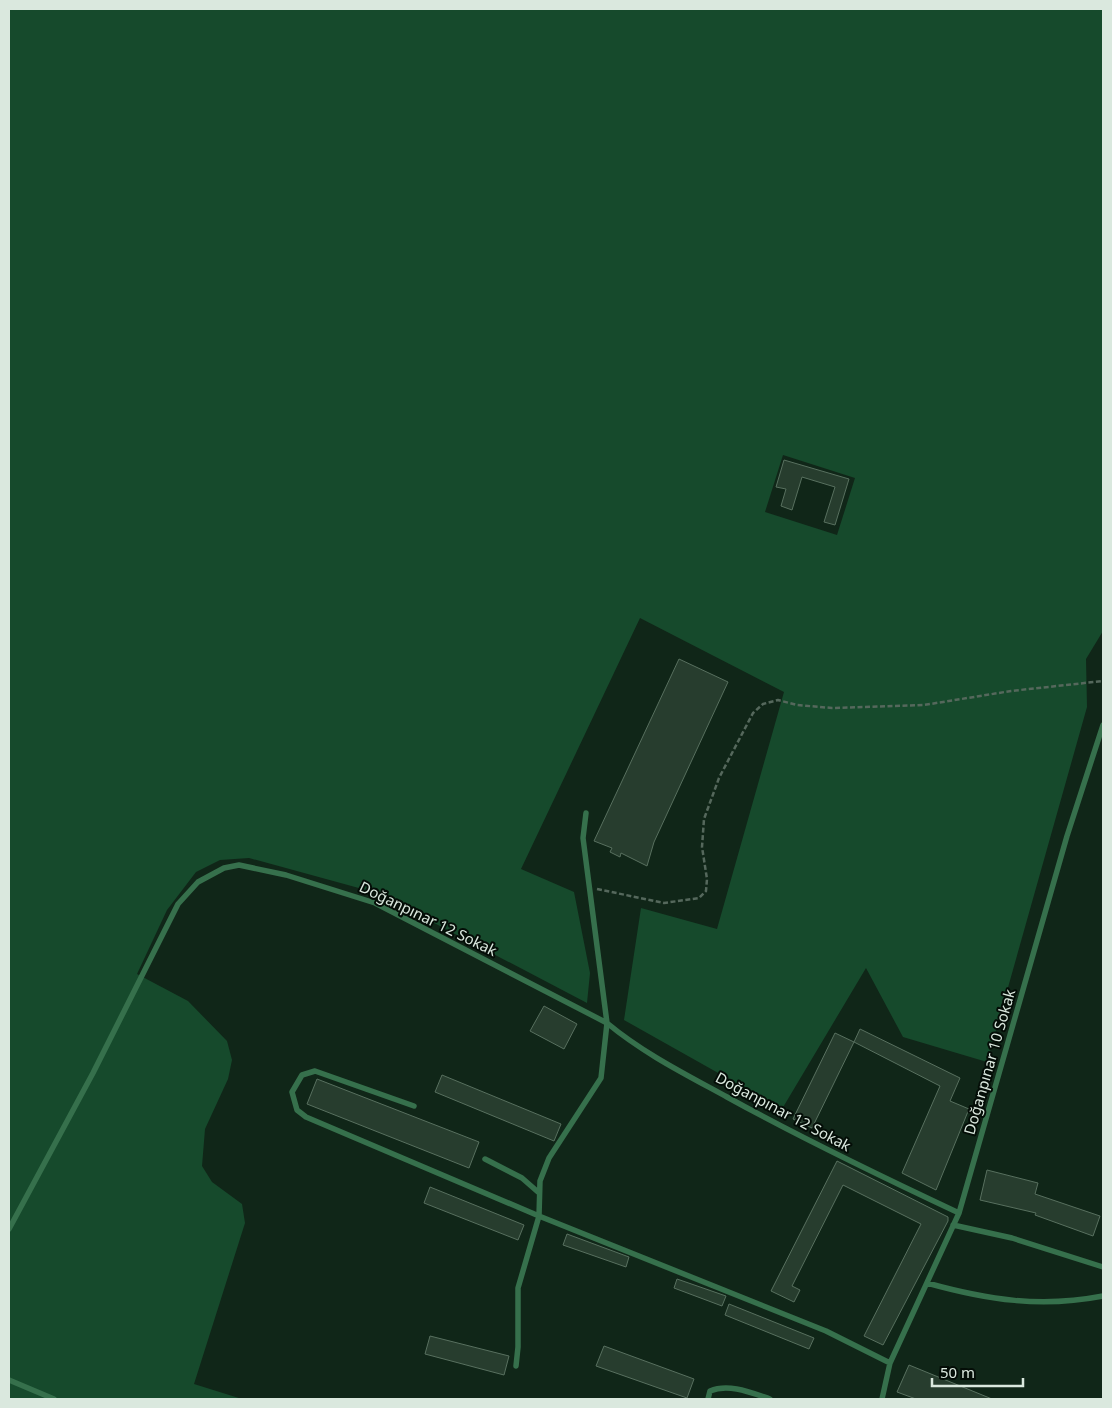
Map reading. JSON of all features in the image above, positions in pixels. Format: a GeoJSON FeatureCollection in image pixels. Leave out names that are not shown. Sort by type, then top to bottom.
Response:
{"type":"FeatureCollection","features":[{"type":"Feature","properties":{"kind":"lane","name":"Doğanpınar 10 Sokak"},"geometry":{"type":"LineString","coordinates":[[884,1398],[890,1363],[959,1213],[1067,836],[1103,725]]}},
{"type":"Feature","properties":{"kind":"lane"},"geometry":{"type":"LineString","coordinates":[[516,1366],[519,1340],[518,1288],[539,1216],[538,1192],[549,1158],[600,1078],[607,1023],[591,888],[583,838],[586,813]]}},
{"type":"Feature","properties":{"kind":"lane","name":"Doğanpınar 12 Sokak"},"geometry":{"type":"LineString","coordinates":[[9,1229],[93,1073],[178,904],[198,882],[212,872],[239,866],[286,875],[375,903],[607,1023],[628,1040],[666,1064],[812,1144],[959,1213]]}},
{"type":"Feature","properties":{"kind":"lane"},"geometry":{"type":"LineString","coordinates":[[414,1106],[315,1071],[302,1075],[292,1092],[292,1100],[297,1110],[306,1117],[539,1216],[826,1331],[890,1363]]}},
{"type":"Feature","properties":{"kind":"lane"},"geometry":{"type":"LineString","coordinates":[[485,1159],[522,1178],[538,1192]]}},
{"type":"Feature","properties":{"kind":"lane"},"geometry":{"type":"LineString","coordinates":[[953,1225],[1012,1238],[1103,1268]]}},
{"type":"Feature","properties":{"kind":"lane"},"geometry":{"type":"LineString","coordinates":[[927,1283],[960,1292],[1053,1303],[1103,1296]]}},
{"type":"Feature","properties":{"kind":"lane"},"geometry":{"type":"LineString","coordinates":[[9,1380],[54,1399]]}},
{"type":"Feature","properties":{"kind":"lane"},"geometry":{"type":"LineString","coordinates":[[708,1399],[710,1391],[719,1387],[748,1391],[770,1399]]}},
{"type":"Feature","properties":{"kind":"path"},"geometry":{"type":"LineString","coordinates":[[591,888],[664,903],[699,898],[706,891],[707,879],[702,847],[704,819],[719,778],[753,713],[763,704],[778,700],[797,705],[832,708],[915,706],[1011,691],[1103,681]]}},
{"type":"Feature","properties":{"kind":"green space"},"geometry":{"type":"Polygon","coordinates":[[[9,9],[1103,9],[1103,631],[1086,659],[1087,707],[987,1062],[903,1037],[866,968],[782,1109],[624,1020],[641,908],[717,929],[784,692],[640,618],[521,869],[574,892],[590,973],[587,1003],[377,893],[249,858],[220,860],[196,872],[167,910],[137,974],[188,1001],[227,1041],[232,1060],[228,1079],[205,1129],[202,1166],[212,1182],[242,1204],[245,1223],[194,1384],[242,1399],[9,1399],[9,9]],[[783,455],[765,512],[837,535],[855,478],[783,455]]]}},
{"type":"Feature","properties":{"kind":"building"},"geometry":{"type":"Polygon","coordinates":[[[784,460],[849,479],[835,525],[824,522],[835,487],[802,477],[792,510],[781,506],[786,489],[776,487],[784,460]]]}},
{"type":"Feature","properties":{"kind":"building"},"geometry":{"type":"Polygon","coordinates":[[[679,659],[728,682],[654,842],[647,866],[621,853],[620,857],[610,852],[612,848],[594,841],[679,659]]]}},
{"type":"Feature","properties":{"kind":"building"},"geometry":{"type":"Polygon","coordinates":[[[544,1006],[577,1024],[564,1049],[530,1031],[544,1006]]]}},
{"type":"Feature","properties":{"kind":"building"},"geometry":{"type":"Polygon","coordinates":[[[860,1029],[960,1078],[950,1101],[969,1109],[936,1190],[902,1173],[940,1086],[854,1042],[860,1029]]]}},
{"type":"Feature","properties":{"kind":"building"},"geometry":{"type":"Polygon","coordinates":[[[835,1033],[854,1042],[812,1128],[793,1119],[835,1033]]]}},
{"type":"Feature","properties":{"kind":"building"},"geometry":{"type":"Polygon","coordinates":[[[442,1075],[561,1124],[554,1141],[435,1092],[442,1075]]]}},
{"type":"Feature","properties":{"kind":"building"},"geometry":{"type":"Polygon","coordinates":[[[317,1079],[479,1142],[469,1168],[307,1104],[317,1079]]]}},
{"type":"Feature","properties":{"kind":"building"},"geometry":{"type":"Polygon","coordinates":[[[837,1161],[948,1217],[948,1221],[883,1345],[864,1336],[921,1224],[843,1185],[792,1286],[800,1290],[794,1302],[771,1291],[837,1161]]]}},
{"type":"Feature","properties":{"kind":"building"},"geometry":{"type":"Polygon","coordinates":[[[987,1170],[1038,1183],[1035,1194],[1100,1216],[1093,1236],[1035,1215],[1036,1213],[980,1200],[987,1170]]]}},
{"type":"Feature","properties":{"kind":"building"},"geometry":{"type":"Polygon","coordinates":[[[430,1187],[524,1225],[518,1240],[424,1203],[430,1187]]]}},
{"type":"Feature","properties":{"kind":"building"},"geometry":{"type":"Polygon","coordinates":[[[567,1234],[629,1257],[626,1267],[563,1245],[567,1234]]]}},
{"type":"Feature","properties":{"kind":"building"},"geometry":{"type":"Polygon","coordinates":[[[677,1279],[726,1296],[722,1306],[674,1288],[677,1279]]]}},
{"type":"Feature","properties":{"kind":"building"},"geometry":{"type":"Polygon","coordinates":[[[729,1304],[814,1338],[809,1349],[725,1315],[729,1304]]]}},
{"type":"Feature","properties":{"kind":"building"},"geometry":{"type":"Polygon","coordinates":[[[430,1336],[509,1356],[504,1375],[425,1354],[430,1336]]]}},
{"type":"Feature","properties":{"kind":"building"},"geometry":{"type":"Polygon","coordinates":[[[604,1346],[694,1379],[687,1398],[596,1366],[604,1346]]]}},
{"type":"Feature","properties":{"kind":"building"},"geometry":{"type":"Polygon","coordinates":[[[909,1365],[992,1399],[916,1399],[897,1392],[909,1365]]]}}]}
